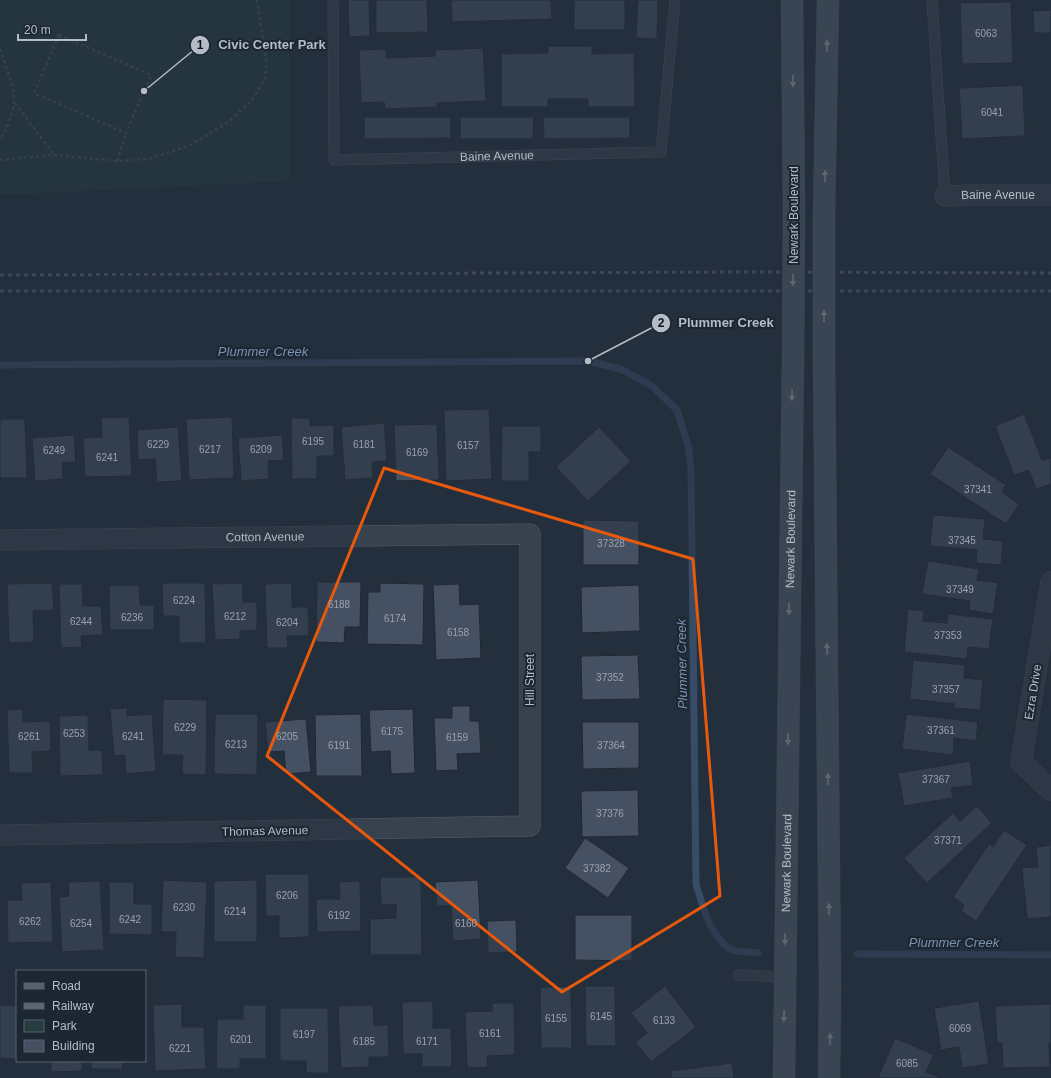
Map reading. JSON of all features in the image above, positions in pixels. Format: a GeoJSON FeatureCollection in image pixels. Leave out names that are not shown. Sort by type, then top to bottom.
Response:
{"type":"FeatureCollection","features":[{"type":"Feature","properties":{"kind":"main road","name":"Newark Boulevard"},"geometry":{"type":"LineString","coordinates":[[784,1078],[793,356],[794,213],[792,0]]}},
{"type":"Feature","properties":{"kind":"main road"},"geometry":{"type":"LineString","coordinates":[[828,0],[824,215],[824,355],[830,979],[829,1078]]}},
{"type":"Feature","properties":{"kind":"street","name":"Baine Avenue"},"geometry":{"type":"LineString","coordinates":[[945,196],[1051,195]]}},
{"type":"Feature","properties":{"kind":"street","name":"Cotton Avenue"},"geometry":{"type":"LineString","coordinates":[[0,540],[530,534]]}},
{"type":"Feature","properties":{"kind":"street","name":"Hill Street"},"geometry":{"type":"LineString","coordinates":[[530,534],[530,826]]}},
{"type":"Feature","properties":{"kind":"street","name":"Ezra Drive"},"geometry":{"type":"LineString","coordinates":[[1051,582],[1021,762],[1051,790]]}},
{"type":"Feature","properties":{"kind":"street","name":"Thomas Avenue"},"geometry":{"type":"LineString","coordinates":[[0,835],[530,826]]}},
{"type":"Feature","properties":{"kind":"lane","name":"Baine Avenue"},"geometry":{"type":"LineString","coordinates":[[333,0],[334,160],[661,152],[675,0]]}},
{"type":"Feature","properties":{"kind":"lane"},"geometry":{"type":"LineString","coordinates":[[932,0],[945,196]]}},
{"type":"Feature","properties":{"kind":"lane"},"geometry":{"type":"LineString","coordinates":[[738,975],[785,977]]}},
{"type":"Feature","properties":{"kind":"path"},"geometry":{"type":"LineString","coordinates":[[0,160],[54,156],[117,161],[149,159],[188,146],[227,123],[251,101],[266,77],[266,59],[257,0]]}},
{"type":"Feature","properties":{"kind":"path"},"geometry":{"type":"LineString","coordinates":[[117,161],[126,133],[151,75],[59,35],[34,93],[126,133]]}},
{"type":"Feature","properties":{"kind":"path"},"geometry":{"type":"LineString","coordinates":[[0,50],[13,94],[14,103],[0,141]]}},
{"type":"Feature","properties":{"kind":"path"},"geometry":{"type":"LineString","coordinates":[[14,103],[54,156]]}},
{"type":"Feature","properties":{"kind":"highlighted area"},"geometry":{"type":"Polygon","coordinates":[[[384,468],[693,559],[720,896],[562,992],[267,756],[384,468]]]}},
{"type":"Feature","properties":{"kind":"green space"},"geometry":{"type":"Polygon","coordinates":[[[0,0],[289,0],[289,181],[0,194],[0,0]]]}},
{"type":"Feature","properties":{"kind":"building"},"geometry":{"type":"Polygon","coordinates":[[[348,0],[369,0],[370,36],[349,37],[348,0]]]}},
{"type":"Feature","properties":{"kind":"building"},"geometry":{"type":"Polygon","coordinates":[[[376,0],[427,0],[428,32],[376,33],[376,0]]]}},
{"type":"Feature","properties":{"kind":"building"},"geometry":{"type":"Polygon","coordinates":[[[451,0],[551,0],[552,19],[452,22],[451,0]]]}},
{"type":"Feature","properties":{"kind":"building"},"geometry":{"type":"Polygon","coordinates":[[[574,0],[625,0],[625,30],[574,30],[574,0]]]}},
{"type":"Feature","properties":{"kind":"building"},"geometry":{"type":"Polygon","coordinates":[[[638,0],[658,0],[657,39],[636,38],[638,0]]]}},
{"type":"Feature","properties":{"kind":"building"},"geometry":{"type":"Polygon","coordinates":[[[1011,2],[1013,63],[962,64],[960,3],[1011,2]]]}},
{"type":"Feature","properties":{"kind":"building"},"geometry":{"type":"Polygon","coordinates":[[[1051,10],[1051,33],[1034,33],[1033,11],[1051,10]]]}},
{"type":"Feature","properties":{"kind":"building"},"geometry":{"type":"Polygon","coordinates":[[[548,46],[592,46],[592,54],[634,53],[635,107],[588,107],[588,99],[548,99],[548,107],[501,107],[501,54],[548,53],[548,46]]]}},
{"type":"Feature","properties":{"kind":"building"},"geometry":{"type":"Polygon","coordinates":[[[483,48],[486,101],[437,103],[438,107],[385,109],[384,102],[361,103],[359,50],[386,49],[386,58],[435,56],[435,50],[483,48]]]}},
{"type":"Feature","properties":{"kind":"building"},"geometry":{"type":"Polygon","coordinates":[[[1023,85],[1025,136],[962,139],[959,88],[1023,85]]]}},
{"type":"Feature","properties":{"kind":"building"},"geometry":{"type":"Polygon","coordinates":[[[364,117],[451,117],[451,138],[364,139],[364,117]]]}},
{"type":"Feature","properties":{"kind":"building"},"geometry":{"type":"Polygon","coordinates":[[[460,117],[534,117],[533,139],[460,139],[460,117]]]}},
{"type":"Feature","properties":{"kind":"building"},"geometry":{"type":"Polygon","coordinates":[[[543,117],[630,117],[630,138],[544,139],[543,117]]]}},
{"type":"Feature","properties":{"kind":"building"},"geometry":{"type":"Polygon","coordinates":[[[489,409],[492,479],[446,481],[444,410],[489,409]]]}},
{"type":"Feature","properties":{"kind":"building"},"geometry":{"type":"Polygon","coordinates":[[[1024,414],[1042,460],[1051,458],[1051,484],[1036,489],[1029,470],[1014,475],[995,426],[1024,414]]]}},
{"type":"Feature","properties":{"kind":"building"},"geometry":{"type":"Polygon","coordinates":[[[129,417],[132,476],[85,477],[83,438],[102,437],[101,418],[129,417]]]}},
{"type":"Feature","properties":{"kind":"building"},"geometry":{"type":"Polygon","coordinates":[[[232,417],[234,478],[189,480],[186,419],[232,417]]]}},
{"type":"Feature","properties":{"kind":"building"},"geometry":{"type":"Polygon","coordinates":[[[291,418],[310,418],[310,426],[334,425],[334,456],[317,456],[317,479],[292,479],[291,418]]]}},
{"type":"Feature","properties":{"kind":"building"},"geometry":{"type":"Polygon","coordinates":[[[0,419],[25,419],[27,478],[0,478],[0,419]]]}},
{"type":"Feature","properties":{"kind":"building"},"geometry":{"type":"Polygon","coordinates":[[[384,423],[387,461],[372,462],[373,478],[345,480],[341,427],[384,423]]]}},
{"type":"Feature","properties":{"kind":"building"},"geometry":{"type":"Polygon","coordinates":[[[437,424],[439,480],[396,481],[394,425],[437,424]]]}},
{"type":"Feature","properties":{"kind":"building"},"geometry":{"type":"Polygon","coordinates":[[[502,426],[541,426],[541,452],[529,452],[529,481],[501,481],[502,426]]]}},
{"type":"Feature","properties":{"kind":"building"},"geometry":{"type":"Polygon","coordinates":[[[178,427],[182,481],[157,482],[155,459],[138,460],[137,430],[178,427]]]}},
{"type":"Feature","properties":{"kind":"building"},"geometry":{"type":"Polygon","coordinates":[[[599,427],[631,461],[588,501],[556,467],[599,427]]]}},
{"type":"Feature","properties":{"kind":"building"},"geometry":{"type":"Polygon","coordinates":[[[74,435],[76,462],[62,463],[63,479],[35,481],[32,438],[74,435]]]}},
{"type":"Feature","properties":{"kind":"building"},"geometry":{"type":"Polygon","coordinates":[[[282,435],[284,460],[268,461],[269,479],[241,481],[238,438],[282,435]]]}},
{"type":"Feature","properties":{"kind":"building"},"geometry":{"type":"Polygon","coordinates":[[[948,447],[1006,485],[1002,492],[1019,504],[1006,524],[930,474],[948,447]]]}},
{"type":"Feature","properties":{"kind":"building"},"geometry":{"type":"Polygon","coordinates":[[[933,515],[985,519],[983,539],[1003,541],[1001,565],[976,563],[977,550],[930,546],[933,515]]]}},
{"type":"Feature","properties":{"kind":"building"},"geometry":{"type":"Polygon","coordinates":[[[583,520],[639,521],[639,565],[583,565],[583,520]]]}},
{"type":"Feature","properties":{"kind":"building"},"geometry":{"type":"Polygon","coordinates":[[[928,561],[979,569],[977,580],[998,583],[993,614],[969,610],[970,601],[922,594],[928,561]]]}},
{"type":"Feature","properties":{"kind":"building"},"geometry":{"type":"Polygon","coordinates":[[[317,582],[361,582],[360,627],[345,627],[344,643],[316,642],[317,582]]]}},
{"type":"Feature","properties":{"kind":"building"},"geometry":{"type":"Polygon","coordinates":[[[52,583],[54,610],[33,611],[34,642],[9,643],[7,584],[52,583]]]}},
{"type":"Feature","properties":{"kind":"building"},"geometry":{"type":"Polygon","coordinates":[[[162,583],[205,583],[206,643],[179,643],[179,616],[163,616],[162,583]]]}},
{"type":"Feature","properties":{"kind":"building"},"geometry":{"type":"Polygon","coordinates":[[[243,583],[243,602],[257,602],[257,630],[240,631],[240,639],[215,640],[212,584],[243,583]]]}},
{"type":"Feature","properties":{"kind":"building"},"geometry":{"type":"Polygon","coordinates":[[[292,583],[292,607],[308,607],[309,636],[287,636],[288,648],[267,648],[265,584],[292,583]]]}},
{"type":"Feature","properties":{"kind":"building"},"geometry":{"type":"Polygon","coordinates":[[[380,583],[424,584],[423,645],[367,644],[368,592],[380,592],[380,583]]]}},
{"type":"Feature","properties":{"kind":"building"},"geometry":{"type":"Polygon","coordinates":[[[59,584],[82,584],[83,606],[101,606],[103,635],[81,636],[82,647],[61,648],[59,584]]]}},
{"type":"Feature","properties":{"kind":"building"},"geometry":{"type":"Polygon","coordinates":[[[459,584],[460,605],[479,604],[481,658],[436,660],[433,585],[459,584]]]}},
{"type":"Feature","properties":{"kind":"building"},"geometry":{"type":"Polygon","coordinates":[[[109,585],[139,585],[140,605],[154,605],[154,630],[110,630],[109,585]]]}},
{"type":"Feature","properties":{"kind":"building"},"geometry":{"type":"Polygon","coordinates":[[[639,585],[640,631],[582,633],[581,587],[639,585]]]}},
{"type":"Feature","properties":{"kind":"building"},"geometry":{"type":"Polygon","coordinates":[[[908,609],[924,611],[923,621],[947,623],[948,614],[993,619],[989,649],[968,647],[967,659],[904,652],[908,609]]]}},
{"type":"Feature","properties":{"kind":"building"},"geometry":{"type":"Polygon","coordinates":[[[638,655],[640,699],[582,700],[581,656],[638,655]]]}},
{"type":"Feature","properties":{"kind":"building"},"geometry":{"type":"Polygon","coordinates":[[[913,660],[965,665],[964,678],[983,680],[980,710],[954,708],[955,704],[910,699],[913,660]]]}},
{"type":"Feature","properties":{"kind":"building"},"geometry":{"type":"Polygon","coordinates":[[[163,699],[207,700],[206,775],[182,774],[183,755],[162,755],[163,699]]]}},
{"type":"Feature","properties":{"kind":"building"},"geometry":{"type":"Polygon","coordinates":[[[452,706],[470,706],[470,721],[479,721],[481,753],[457,754],[458,770],[436,771],[434,718],[452,718],[452,706]]]}},
{"type":"Feature","properties":{"kind":"building"},"geometry":{"type":"Polygon","coordinates":[[[127,708],[127,716],[152,714],[156,771],[126,774],[125,755],[114,756],[110,709],[127,708]]]}},
{"type":"Feature","properties":{"kind":"building"},"geometry":{"type":"Polygon","coordinates":[[[23,709],[23,722],[50,721],[51,751],[32,752],[33,773],[9,773],[7,710],[23,709]]]}},
{"type":"Feature","properties":{"kind":"building"},"geometry":{"type":"Polygon","coordinates":[[[413,709],[415,773],[391,774],[390,751],[371,752],[369,710],[413,709]]]}},
{"type":"Feature","properties":{"kind":"building"},"geometry":{"type":"Polygon","coordinates":[[[215,714],[258,714],[257,775],[214,774],[215,714]]]}},
{"type":"Feature","properties":{"kind":"building"},"geometry":{"type":"Polygon","coordinates":[[[361,714],[362,776],[316,776],[315,715],[361,714]]]}},
{"type":"Feature","properties":{"kind":"building"},"geometry":{"type":"Polygon","coordinates":[[[906,714],[978,722],[976,741],[954,738],[953,755],[902,749],[906,714]]]}},
{"type":"Feature","properties":{"kind":"building"},"geometry":{"type":"Polygon","coordinates":[[[88,715],[89,750],[102,750],[103,775],[60,776],[59,716],[88,715]]]}},
{"type":"Feature","properties":{"kind":"building"},"geometry":{"type":"Polygon","coordinates":[[[306,719],[311,772],[286,774],[284,751],[268,752],[265,722],[306,719]]]}},
{"type":"Feature","properties":{"kind":"building"},"geometry":{"type":"Polygon","coordinates":[[[582,722],[639,722],[639,768],[583,769],[582,722]]]}},
{"type":"Feature","properties":{"kind":"building"},"geometry":{"type":"Polygon","coordinates":[[[970,761],[973,785],[951,788],[953,798],[904,806],[898,773],[970,761]]]}},
{"type":"Feature","properties":{"kind":"building"},"geometry":{"type":"Polygon","coordinates":[[[638,790],[639,836],[582,837],[581,791],[638,790]]]}},
{"type":"Feature","properties":{"kind":"building"},"geometry":{"type":"Polygon","coordinates":[[[977,806],[992,823],[927,883],[904,858],[953,813],[960,821],[977,806]]]}},
{"type":"Feature","properties":{"kind":"building"},"geometry":{"type":"Polygon","coordinates":[[[1004,830],[1027,845],[976,921],[961,911],[964,905],[953,897],[989,844],[993,847],[1004,830]]]}},
{"type":"Feature","properties":{"kind":"building"},"geometry":{"type":"Polygon","coordinates":[[[585,838],[629,868],[608,898],[565,868],[585,838]]]}},
{"type":"Feature","properties":{"kind":"building"},"geometry":{"type":"Polygon","coordinates":[[[1051,845],[1051,917],[1027,919],[1022,868],[1038,867],[1036,847],[1051,845]]]}},
{"type":"Feature","properties":{"kind":"building"},"geometry":{"type":"Polygon","coordinates":[[[265,874],[309,874],[309,937],[279,938],[279,916],[266,916],[265,874]]]}},
{"type":"Feature","properties":{"kind":"building"},"geometry":{"type":"Polygon","coordinates":[[[380,877],[421,877],[422,955],[370,955],[370,919],[396,918],[396,904],[381,905],[380,877]]]}},
{"type":"Feature","properties":{"kind":"building"},"geometry":{"type":"Polygon","coordinates":[[[163,880],[207,882],[204,958],[175,957],[176,932],[161,932],[163,880]]]}},
{"type":"Feature","properties":{"kind":"building"},"geometry":{"type":"Polygon","coordinates":[[[257,880],[257,942],[214,942],[214,881],[257,880]]]}},
{"type":"Feature","properties":{"kind":"building"},"geometry":{"type":"Polygon","coordinates":[[[478,880],[481,939],[453,941],[451,906],[437,906],[435,882],[478,880]]]}},
{"type":"Feature","properties":{"kind":"building"},"geometry":{"type":"Polygon","coordinates":[[[100,881],[104,950],[62,952],[59,897],[69,896],[68,882],[100,881]]]}},
{"type":"Feature","properties":{"kind":"building"},"geometry":{"type":"Polygon","coordinates":[[[360,881],[361,931],[317,932],[316,899],[340,899],[339,882],[360,881]]]}},
{"type":"Feature","properties":{"kind":"building"},"geometry":{"type":"Polygon","coordinates":[[[51,882],[53,942],[8,943],[7,900],[22,900],[21,883],[51,882]]]}},
{"type":"Feature","properties":{"kind":"building"},"geometry":{"type":"Polygon","coordinates":[[[109,882],[134,882],[134,904],[152,904],[152,935],[109,934],[109,882]]]}},
{"type":"Feature","properties":{"kind":"building"},"geometry":{"type":"Polygon","coordinates":[[[575,915],[632,915],[632,961],[575,960],[575,915]]]}},
{"type":"Feature","properties":{"kind":"building"},"geometry":{"type":"Polygon","coordinates":[[[516,920],[517,952],[488,953],[487,921],[516,920]]]}},
{"type":"Feature","properties":{"kind":"building"},"geometry":{"type":"Polygon","coordinates":[[[585,986],[615,986],[616,1046],[586,1046],[585,986]]]}},
{"type":"Feature","properties":{"kind":"building"},"geometry":{"type":"Polygon","coordinates":[[[665,986],[696,1027],[651,1062],[635,1042],[647,1033],[631,1013],[665,986]]]}},
{"type":"Feature","properties":{"kind":"building"},"geometry":{"type":"Polygon","coordinates":[[[540,987],[571,987],[572,1048],[541,1048],[540,987]]]}},
{"type":"Feature","properties":{"kind":"building"},"geometry":{"type":"Polygon","coordinates":[[[433,1001],[433,1028],[451,1028],[452,1067],[422,1067],[422,1054],[403,1054],[402,1002],[433,1001]]]}},
{"type":"Feature","properties":{"kind":"building"},"geometry":{"type":"Polygon","coordinates":[[[979,1001],[989,1064],[962,1068],[959,1047],[941,1050],[934,1008],[979,1001]]]}},
{"type":"Feature","properties":{"kind":"building"},"geometry":{"type":"Polygon","coordinates":[[[492,1003],[514,1003],[515,1055],[487,1056],[488,1067],[467,1068],[465,1012],[492,1011],[492,1003]]]}},
{"type":"Feature","properties":{"kind":"building"},"geometry":{"type":"Polygon","coordinates":[[[182,1004],[182,1027],[204,1027],[206,1069],[155,1071],[153,1005],[182,1004]]]}},
{"type":"Feature","properties":{"kind":"building"},"geometry":{"type":"Polygon","coordinates":[[[1051,1004],[1051,1043],[1049,1043],[1050,1067],[1003,1068],[1002,1043],[997,1043],[995,1006],[1051,1004]]]}},
{"type":"Feature","properties":{"kind":"building"},"geometry":{"type":"Polygon","coordinates":[[[0,1005],[16,1006],[16,1059],[0,1058],[0,1005]]]}},
{"type":"Feature","properties":{"kind":"building"},"geometry":{"type":"Polygon","coordinates":[[[243,1005],[266,1005],[266,1059],[240,1059],[240,1069],[216,1069],[217,1019],[243,1019],[243,1005]]]}},
{"type":"Feature","properties":{"kind":"building"},"geometry":{"type":"Polygon","coordinates":[[[373,1005],[374,1025],[388,1025],[389,1057],[369,1057],[369,1067],[341,1068],[338,1006],[373,1005]]]}},
{"type":"Feature","properties":{"kind":"building"},"geometry":{"type":"Polygon","coordinates":[[[280,1008],[328,1008],[329,1073],[306,1073],[306,1061],[280,1061],[280,1008]]]}},
{"type":"Feature","properties":{"kind":"building"},"geometry":{"type":"Polygon","coordinates":[[[895,1038],[934,1055],[926,1072],[941,1078],[878,1078],[895,1038]]]}},
{"type":"Feature","properties":{"kind":"building"},"geometry":{"type":"Polygon","coordinates":[[[51,1062],[82,1062],[82,1071],[51,1072],[51,1062]]]}},
{"type":"Feature","properties":{"kind":"building"},"geometry":{"type":"Polygon","coordinates":[[[91,1062],[141,1062],[122,1063],[123,1069],[91,1069],[91,1062]]]}},
{"type":"Feature","properties":{"kind":"building"},"geometry":{"type":"Polygon","coordinates":[[[732,1063],[734,1078],[672,1078],[671,1071],[732,1063]]]}},
{"type":"Feature","properties":{"kind":"waterway","name":"Plummer Creek"},"geometry":{"type":"LineString","coordinates":[[0,365],[588,361],[621,369],[652,386],[677,410],[688,445],[691,468],[696,884],[708,920],[717,936],[723,943],[732,950],[758,953]]}},
{"type":"Feature","properties":{"kind":"waterway","name":"Plummer Creek"},"geometry":{"type":"LineString","coordinates":[[857,954],[1051,955]]}},
{"type":"Feature","properties":{"kind":"railway"},"geometry":{"type":"LineString","coordinates":[[0,275],[745,272],[1051,273]]}},
{"type":"Feature","properties":{"kind":"railway"},"geometry":{"type":"LineString","coordinates":[[0,291],[1051,291]]}},
{"type":"Feature","properties":{"kind":"place","name":"Civic Center Park"},"geometry":{"type":"Point","coordinates":[144,91]}},
{"type":"Feature","properties":{"kind":"place","name":"Plummer Creek"},"geometry":{"type":"Point","coordinates":[588,361]}}]}
